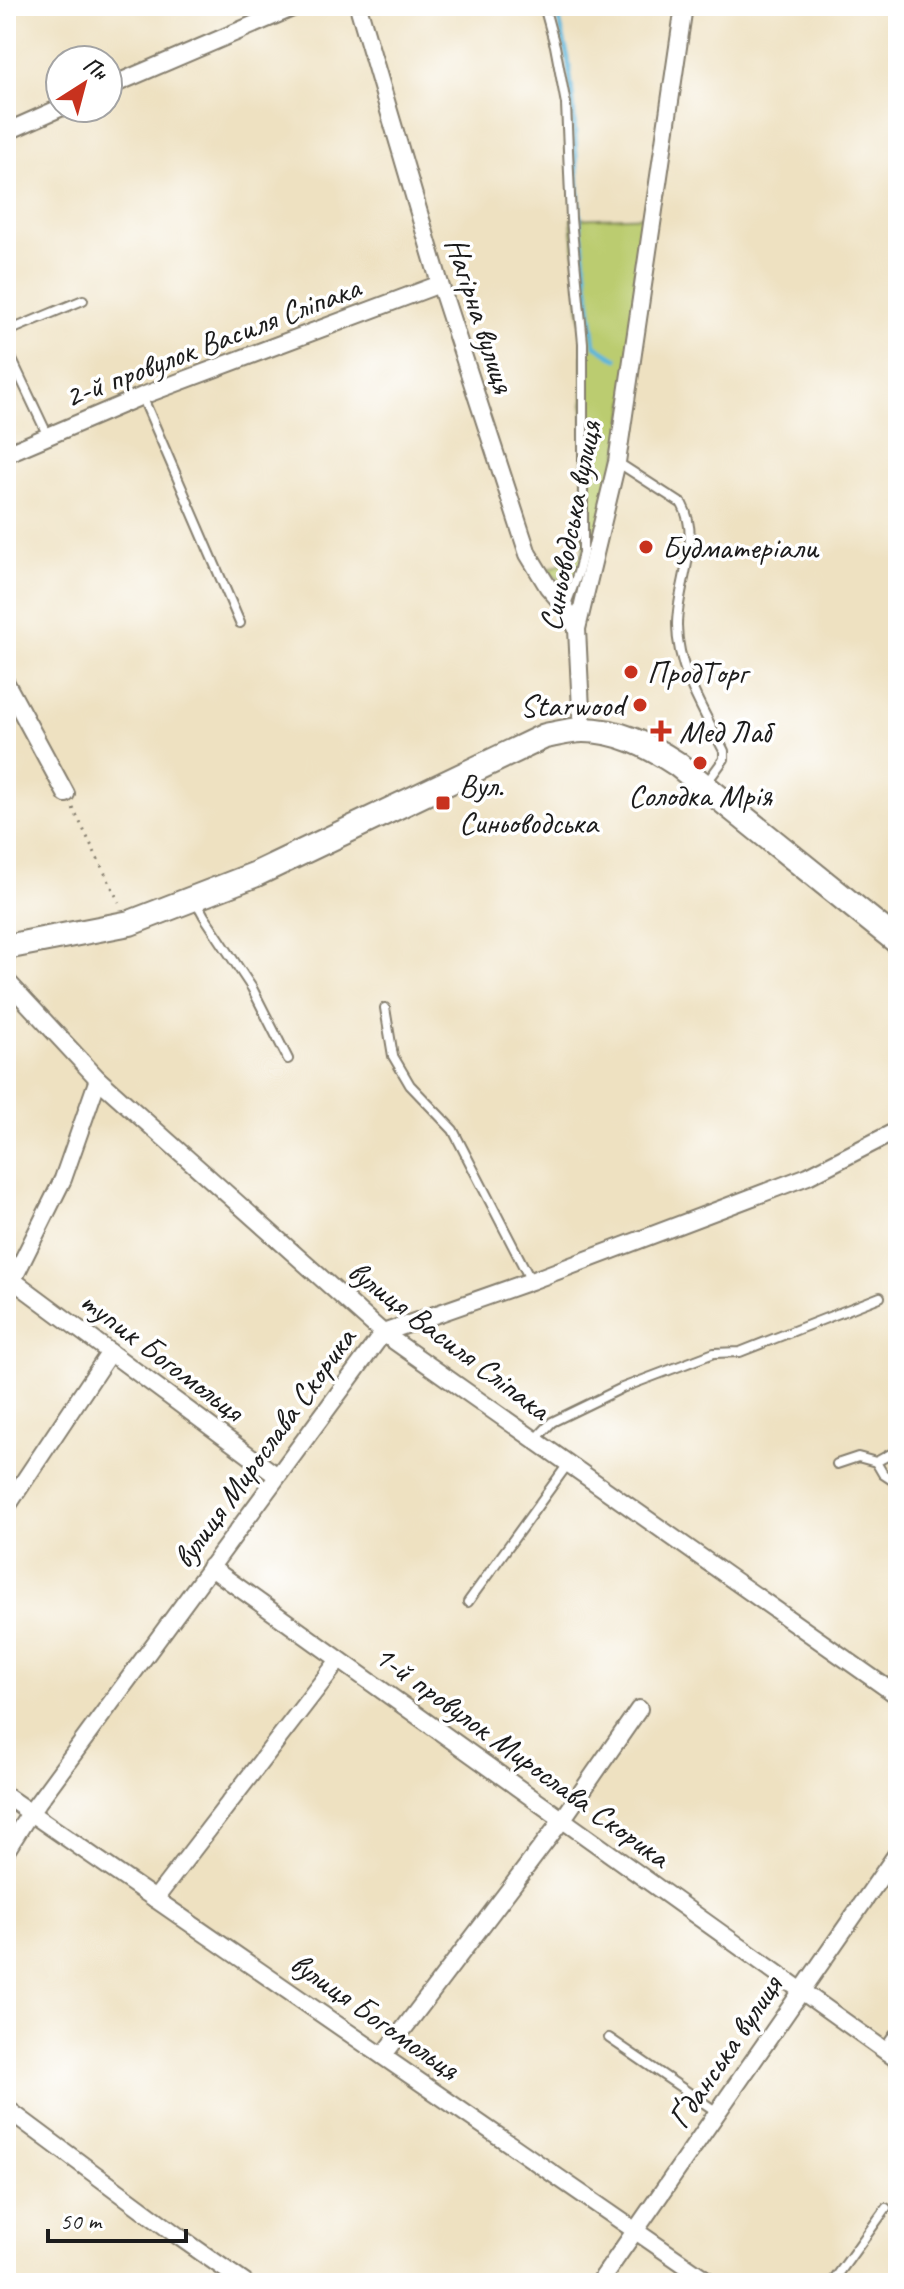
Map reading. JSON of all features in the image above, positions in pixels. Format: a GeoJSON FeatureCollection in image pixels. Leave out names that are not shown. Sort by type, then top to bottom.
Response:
{"type":"FeatureCollection","features":[{"type":"Feature","properties":{"kind":"street"},"geometry":{"type":"LineString","coordinates":[[124,80],[297,6]]}},
{"type":"Feature","properties":{"kind":"street","name":"Нагірна вулиця"},"geometry":{"type":"LineString","coordinates":[[358,6],[440,284],[528,554],[577,629]]}},
{"type":"Feature","properties":{"kind":"street","name":"Синьоводська вулиця"},"geometry":{"type":"LineString","coordinates":[[582,730],[577,629],[617,462],[684,6]]}},
{"type":"Feature","properties":{"kind":"street"},"geometry":{"type":"LineString","coordinates":[[6,132],[44,115]]}},
{"type":"Feature","properties":{"kind":"street","name":"2-й провулок Василя Сліпака"},"geometry":{"type":"LineString","coordinates":[[6,454],[142,396],[440,284]]}},
{"type":"Feature","properties":{"kind":"street"},"geometry":{"type":"LineString","coordinates":[[6,683],[66,794]]}},
{"type":"Feature","properties":{"kind":"street"},"geometry":{"type":"LineString","coordinates":[[6,947],[130,923],[254,875],[545,736],[582,730],[623,736],[650,747],[677,764],[898,942]]}},
{"type":"Feature","properties":{"kind":"street","name":"вулиця Василя Сліпака"},"geometry":{"type":"LineString","coordinates":[[6,980],[98,1079],[383,1333],[898,1696]]}},
{"type":"Feature","properties":{"kind":"street"},"geometry":{"type":"LineString","coordinates":[[10,1287],[63,1179],[98,1079]]}},
{"type":"Feature","properties":{"kind":"street","name":"вулиця Мирослава Скорика"},"geometry":{"type":"LineString","coordinates":[[6,1851],[30,1813],[383,1333],[531,1281],[808,1176],[898,1130]]}},
{"type":"Feature","properties":{"kind":"street","name":"тупик Богомольця"},"geometry":{"type":"LineString","coordinates":[[10,1287],[110,1352],[277,1476]]}},
{"type":"Feature","properties":{"kind":"street"},"geometry":{"type":"LineString","coordinates":[[6,1508],[110,1352]]}},
{"type":"Feature","properties":{"kind":"street","name":"1-й провулок Мирослава Скорика"},"geometry":{"type":"LineString","coordinates":[[210,1567],[892,2056]]}},
{"type":"Feature","properties":{"kind":"street"},"geometry":{"type":"LineString","coordinates":[[155,1899],[339,1660]]}},
{"type":"Feature","properties":{"kind":"street"},"geometry":{"type":"LineString","coordinates":[[383,2056],[562,1820],[639,1709]]}},
{"type":"Feature","properties":{"kind":"street","name":"вулиця Богомольця"},"geometry":{"type":"LineString","coordinates":[[6,1796],[711,2283]]}},
{"type":"Feature","properties":{"kind":"street","name":"Ґданська вулиця"},"geometry":{"type":"LineString","coordinates":[[599,2283],[898,1852]]}},
{"type":"Feature","properties":{"kind":"street"},"geometry":{"type":"LineString","coordinates":[[892,2056],[898,2036]]}},
{"type":"Feature","properties":{"kind":"street"},"geometry":{"type":"LineString","coordinates":[[6,2108],[245,2283]]}},
{"type":"Feature","properties":{"kind":"lane"},"geometry":{"type":"LineString","coordinates":[[544,6],[566,104],[571,219],[583,343],[583,553],[565,607]]}},
{"type":"Feature","properties":{"kind":"lane"},"geometry":{"type":"LineString","coordinates":[[6,332],[83,300]]}},
{"type":"Feature","properties":{"kind":"lane"},"geometry":{"type":"LineString","coordinates":[[6,347],[48,436]]}},
{"type":"Feature","properties":{"kind":"lane"},"geometry":{"type":"LineString","coordinates":[[142,396],[240,623]]}},
{"type":"Feature","properties":{"kind":"lane"},"geometry":{"type":"LineString","coordinates":[[617,462],[682,504],[688,515],[691,533],[678,607],[680,649],[700,703],[724,751],[724,759],[705,785]]}},
{"type":"Feature","properties":{"kind":"lane"},"geometry":{"type":"LineString","coordinates":[[195,898],[252,988],[288,1059]]}},
{"type":"Feature","properties":{"kind":"lane"},"geometry":{"type":"LineString","coordinates":[[385,1008],[393,1056],[410,1085],[453,1130],[531,1281]]}},
{"type":"Feature","properties":{"kind":"lane"},"geometry":{"type":"LineString","coordinates":[[534,1441],[552,1422],[622,1388],[714,1353],[740,1352],[880,1297]]}},
{"type":"Feature","properties":{"kind":"lane"},"geometry":{"type":"LineString","coordinates":[[837,1464],[858,1457],[876,1462],[898,1450]]}},
{"type":"Feature","properties":{"kind":"lane"},"geometry":{"type":"LineString","coordinates":[[876,1462],[883,1474],[898,1484]]}},
{"type":"Feature","properties":{"kind":"lane"},"geometry":{"type":"LineString","coordinates":[[468,1602],[568,1464]]}},
{"type":"Feature","properties":{"kind":"lane"},"geometry":{"type":"LineString","coordinates":[[609,2038],[717,2112]]}},
{"type":"Feature","properties":{"kind":"lane"},"geometry":{"type":"LineString","coordinates":[[832,2283],[886,2208]]}},
{"type":"Feature","properties":{"kind":"path"},"geometry":{"type":"LineString","coordinates":[[66,794],[130,923]]}},
{"type":"Feature","properties":{"kind":"green space"},"geometry":{"type":"Polygon","coordinates":[[[653,216],[617,462],[586,579],[575,589],[545,571],[583,553],[583,343],[571,219],[653,216]]]}},
{"type":"Feature","properties":{"kind":"waterway"},"geometry":{"type":"LineString","coordinates":[[556,6],[568,58],[580,223],[595,345],[617,359]]}},
{"type":"Feature","properties":{"kind":"place","name":"Будматеріали"},"geometry":{"type":"Point","coordinates":[646,547]}},
{"type":"Feature","properties":{"kind":"place","name":"ПродТорг"},"geometry":{"type":"Point","coordinates":[631,672]}},
{"type":"Feature","properties":{"kind":"place","name":"Starwood"},"geometry":{"type":"Point","coordinates":[640,705]}},
{"type":"Feature","properties":{"kind":"place","name":"Мед Лаб"},"geometry":{"type":"Point","coordinates":[661,731]}},
{"type":"Feature","properties":{"kind":"place","name":"Солодка Мрія"},"geometry":{"type":"Point","coordinates":[700,763]}},
{"type":"Feature","properties":{"kind":"place","name":"Вул. Синьоводська"},"geometry":{"type":"Point","coordinates":[443,803]}}]}
